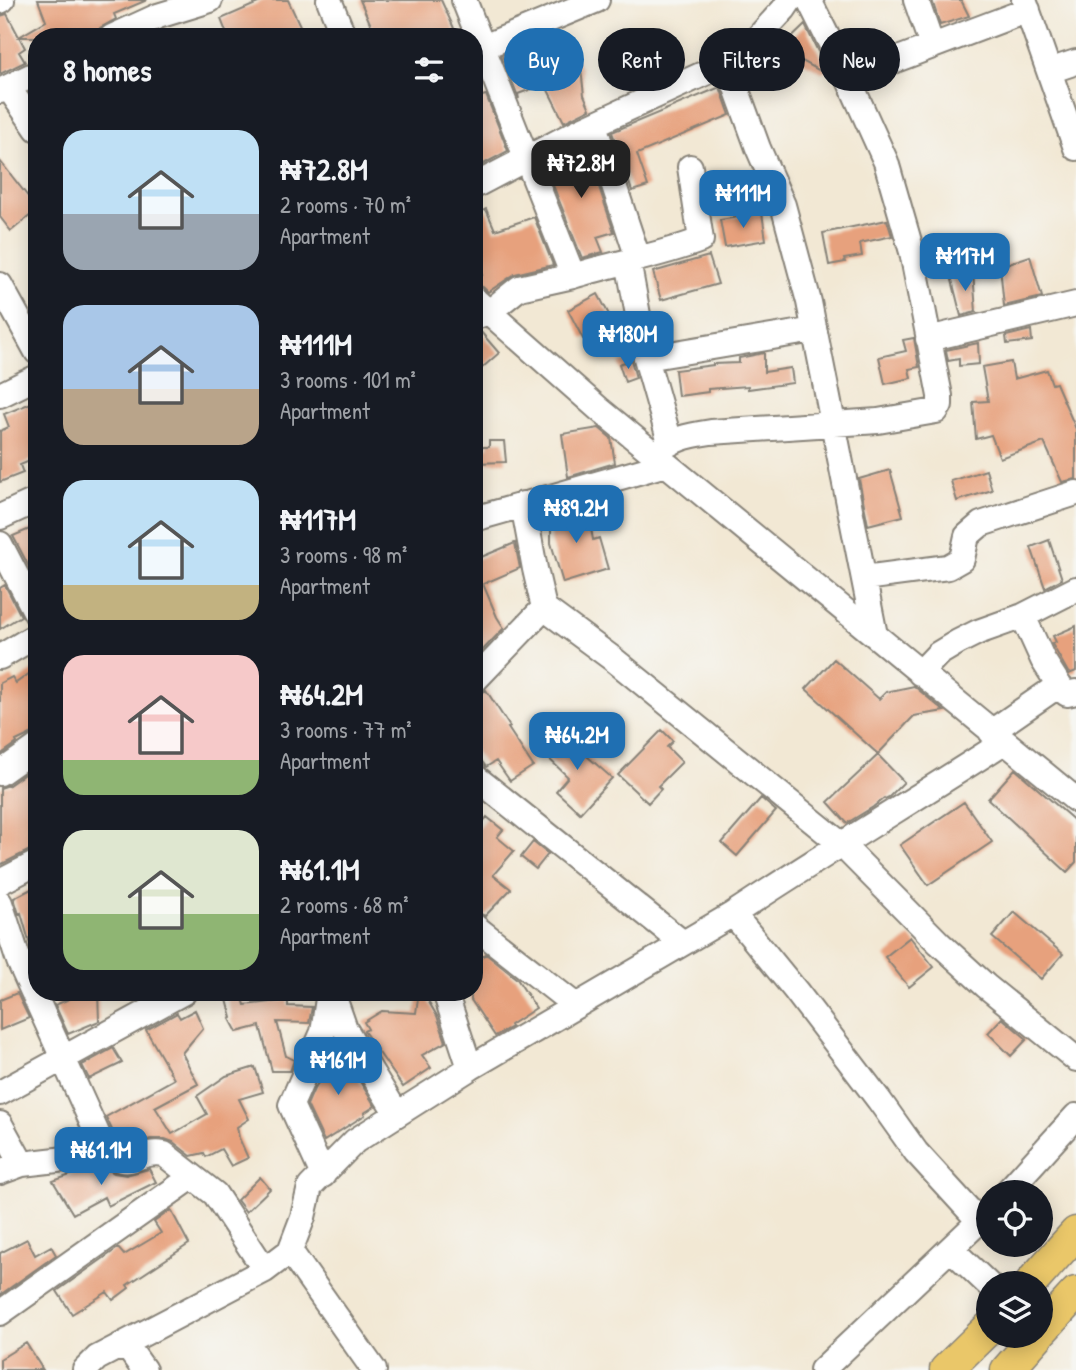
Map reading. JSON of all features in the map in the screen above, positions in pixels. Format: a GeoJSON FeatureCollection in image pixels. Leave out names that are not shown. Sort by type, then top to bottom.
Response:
{"type":"FeatureCollection","features":[{"type":"Feature","properties":{"kind":"main road"},"geometry":{"type":"LineString","coordinates":[[1042,1271],[1076,1233]]}},
{"type":"Feature","properties":{"kind":"main road"},"geometry":{"type":"LineString","coordinates":[[1053,1318],[1076,1293]]}},
{"type":"Feature","properties":{"kind":"main road"},"geometry":{"type":"LineString","coordinates":[[946,1370],[976,1341]]}},
{"type":"Feature","properties":{"kind":"main road"},"geometry":{"type":"LineString","coordinates":[[1007,1370],[1026,1348]]}},
{"type":"Feature","properties":{"kind":"street"},"geometry":{"type":"LineString","coordinates":[[132,28],[158,16],[210,0]]}},
{"type":"Feature","properties":{"kind":"street"},"geometry":{"type":"LineString","coordinates":[[329,0],[341,28]]}},
{"type":"Feature","properties":{"kind":"street"},"geometry":{"type":"LineString","coordinates":[[464,0],[474,28]]}},
{"type":"Feature","properties":{"kind":"street"},"geometry":{"type":"LineString","coordinates":[[483,47],[595,0]]}},
{"type":"Feature","properties":{"kind":"street"},"geometry":{"type":"LineString","coordinates":[[767,28],[790,0]]}},
{"type":"Feature","properties":{"kind":"street"},"geometry":{"type":"LineString","coordinates":[[809,0],[823,28]]}},
{"type":"Feature","properties":{"kind":"street"},"geometry":{"type":"LineString","coordinates":[[916,0],[932,46]]}},
{"type":"Feature","properties":{"kind":"street"},"geometry":{"type":"LineString","coordinates":[[900,58],[1026,5],[1075,144]]}},
{"type":"Feature","properties":{"kind":"street"},"geometry":{"type":"LineString","coordinates":[[483,53],[573,276]]}},
{"type":"Feature","properties":{"kind":"street"},"geometry":{"type":"LineString","coordinates":[[1049,71],[1076,62]]}},
{"type":"Feature","properties":{"kind":"street"},"geometry":{"type":"LineString","coordinates":[[483,181],[699,75]]}},
{"type":"Feature","properties":{"kind":"street"},"geometry":{"type":"LineString","coordinates":[[28,77],[4,89],[28,118]]}},
{"type":"Feature","properties":{"kind":"street"},"geometry":{"type":"LineString","coordinates":[[737,91],[783,205],[809,302],[875,635]]}},
{"type":"Feature","properties":{"kind":"street"},"geometry":{"type":"LineString","coordinates":[[483,515],[523,504],[664,453],[686,436],[878,421],[936,411],[940,405],[940,396],[912,252],[886,162],[854,91]]}},
{"type":"Feature","properties":{"kind":"street"},"geometry":{"type":"LineString","coordinates":[[594,125],[633,260],[646,358],[664,453]]}},
{"type":"Feature","properties":{"kind":"street"},"geometry":{"type":"LineString","coordinates":[[483,307],[519,288],[675,250],[701,240],[690,167]]}},
{"type":"Feature","properties":{"kind":"street"},"geometry":{"type":"LineString","coordinates":[[0,285],[28,336]]}},
{"type":"Feature","properties":{"kind":"street"},"geometry":{"type":"LineString","coordinates":[[928,339],[1076,304]]}},
{"type":"Feature","properties":{"kind":"street"},"geometry":{"type":"LineString","coordinates":[[483,312],[599,409],[664,453],[919,673],[1076,800]]}},
{"type":"Feature","properties":{"kind":"street"},"geometry":{"type":"LineString","coordinates":[[646,358],[814,330]]}},
{"type":"Feature","properties":{"kind":"street"},"geometry":{"type":"LineString","coordinates":[[0,395],[28,381]]}},
{"type":"Feature","properties":{"kind":"street"},"geometry":{"type":"LineString","coordinates":[[864,578],[948,567],[962,559],[967,536],[981,524],[1076,493]]}},
{"type":"Feature","properties":{"kind":"street"},"geometry":{"type":"LineString","coordinates":[[0,517],[28,504]]}},
{"type":"Feature","properties":{"kind":"street"},"geometry":{"type":"LineString","coordinates":[[523,504],[544,608],[613,659],[841,844],[976,978],[1076,1059]]}},
{"type":"Feature","properties":{"kind":"street"},"geometry":{"type":"LineString","coordinates":[[0,544],[28,598]]}},
{"type":"Feature","properties":{"kind":"street"},"geometry":{"type":"LineString","coordinates":[[919,673],[938,654],[958,642],[1023,616],[1076,589]]}},
{"type":"Feature","properties":{"kind":"street"},"geometry":{"type":"LineString","coordinates":[[483,672],[544,608]]}},
{"type":"Feature","properties":{"kind":"street"},"geometry":{"type":"LineString","coordinates":[[85,1370],[97,1358],[265,1270],[290,1251],[303,1217],[310,1187],[355,1141],[470,1068],[733,914],[841,844],[1067,688],[1043,660],[1023,616]]}},
{"type":"Feature","properties":{"kind":"street"},"geometry":{"type":"LineString","coordinates":[[0,657],[28,640]]}},
{"type":"Feature","properties":{"kind":"street"},"geometry":{"type":"LineString","coordinates":[[0,773],[28,753]]}},
{"type":"Feature","properties":{"kind":"street"},"geometry":{"type":"LineString","coordinates":[[483,783],[682,943]]}},
{"type":"Feature","properties":{"kind":"street"},"geometry":{"type":"LineString","coordinates":[[0,882],[28,868]]}},
{"type":"Feature","properties":{"kind":"street"},"geometry":{"type":"LineString","coordinates":[[0,903],[28,957]]}},
{"type":"Feature","properties":{"kind":"street"},"geometry":{"type":"LineString","coordinates":[[733,914],[796,991],[916,1152],[976,1209]]}},
{"type":"Feature","properties":{"kind":"street"},"geometry":{"type":"LineString","coordinates":[[483,933],[576,1006]]}},
{"type":"Feature","properties":{"kind":"street"},"geometry":{"type":"LineString","coordinates":[[44,1001],[81,1102],[109,1154],[118,1160],[130,1161],[156,1153],[163,1154],[215,1194],[265,1270]]}},
{"type":"Feature","properties":{"kind":"street"},"geometry":{"type":"LineString","coordinates":[[0,1094],[168,1001]]}},
{"type":"Feature","properties":{"kind":"street"},"geometry":{"type":"LineString","coordinates":[[323,1175],[291,1105],[323,1032],[328,1001]]}},
{"type":"Feature","properties":{"kind":"street"},"geometry":{"type":"LineString","coordinates":[[334,1001],[345,1029],[397,1114]]}},
{"type":"Feature","properties":{"kind":"street"},"geometry":{"type":"LineString","coordinates":[[448,1001],[470,1068]]}},
{"type":"Feature","properties":{"kind":"street"},"geometry":{"type":"LineString","coordinates":[[1018,1180],[1076,1116]]}},
{"type":"Feature","properties":{"kind":"street"},"geometry":{"type":"LineString","coordinates":[[0,1124],[11,1168],[109,1154]]}},
{"type":"Feature","properties":{"kind":"street"},"geometry":{"type":"LineString","coordinates":[[0,1313],[192,1177]]}},
{"type":"Feature","properties":{"kind":"street"},"geometry":{"type":"LineString","coordinates":[[822,1370],[976,1225]]}},
{"type":"Feature","properties":{"kind":"street"},"geometry":{"type":"LineString","coordinates":[[951,1249],[976,1273]]}},
{"type":"Feature","properties":{"kind":"street"},"geometry":{"type":"LineString","coordinates":[[290,1251],[374,1370]]}},
{"type":"Feature","properties":{"kind":"street"},"geometry":{"type":"LineString","coordinates":[[115,1349],[129,1349],[144,1370]]}},
{"type":"Feature","properties":{"kind":"building"},"geometry":{"type":"Polygon","coordinates":[[[38,0],[147,0],[114,14],[116,19],[100,28],[34,28],[46,21],[38,0]]]}},
{"type":"Feature","properties":{"kind":"building"},"geometry":{"type":"Polygon","coordinates":[[[265,0],[288,0],[301,28],[224,28],[221,19],[265,0]]]}},
{"type":"Feature","properties":{"kind":"building"},"geometry":{"type":"Polygon","coordinates":[[[360,0],[441,0],[454,28],[372,28],[360,0]]]}},
{"type":"Feature","properties":{"kind":"building"},"geometry":{"type":"Polygon","coordinates":[[[932,0],[961,0],[969,16],[940,25],[932,0]]]}},
{"type":"Feature","properties":{"kind":"building"},"geometry":{"type":"Polygon","coordinates":[[[7,14],[25,48],[19,52],[25,62],[0,74],[0,16],[7,14]]]}},
{"type":"Feature","properties":{"kind":"building"},"geometry":{"type":"Polygon","coordinates":[[[805,25],[819,54],[819,70],[805,63],[805,28],[802,28],[805,25]]]}},
{"type":"Feature","properties":{"kind":"building"},"geometry":{"type":"Polygon","coordinates":[[[548,91],[584,91],[590,109],[564,122],[548,91]]]}},
{"type":"Feature","properties":{"kind":"building"},"geometry":{"type":"Polygon","coordinates":[[[710,91],[721,91],[730,115],[637,154],[648,186],[632,191],[612,132],[710,91]]]}},
{"type":"Feature","properties":{"kind":"building"},"geometry":{"type":"Polygon","coordinates":[[[486,95],[508,151],[483,164],[483,96],[486,95]]]}},
{"type":"Feature","properties":{"kind":"building"},"geometry":{"type":"Polygon","coordinates":[[[585,145],[614,232],[597,237],[603,252],[582,258],[545,165],[585,145]]]}},
{"type":"Feature","properties":{"kind":"building"},"geometry":{"type":"Polygon","coordinates":[[[0,161],[28,197],[28,217],[11,231],[0,217],[0,161]]]}},
{"type":"Feature","properties":{"kind":"building"},"geometry":{"type":"Polygon","coordinates":[[[486,209],[495,230],[534,217],[553,265],[515,274],[488,292],[483,287],[483,210],[486,209]]]}},
{"type":"Feature","properties":{"kind":"building"},"geometry":{"type":"Polygon","coordinates":[[[762,213],[766,240],[725,247],[720,220],[762,213]]]}},
{"type":"Feature","properties":{"kind":"building"},"geometry":{"type":"Polygon","coordinates":[[[887,220],[892,236],[860,243],[862,256],[829,265],[823,233],[887,220]]]}},
{"type":"Feature","properties":{"kind":"building"},"geometry":{"type":"Polygon","coordinates":[[[709,256],[718,284],[661,300],[653,272],[709,256]]]}},
{"type":"Feature","properties":{"kind":"building"},"geometry":{"type":"Polygon","coordinates":[[[1030,256],[1042,297],[1004,306],[1000,266],[1030,256]]]}},
{"type":"Feature","properties":{"kind":"building"},"geometry":{"type":"Polygon","coordinates":[[[973,272],[976,312],[961,316],[951,276],[973,272]]]}},
{"type":"Feature","properties":{"kind":"building"},"geometry":{"type":"Polygon","coordinates":[[[598,294],[614,324],[583,339],[568,310],[598,294]]]}},
{"type":"Feature","properties":{"kind":"building"},"geometry":{"type":"Polygon","coordinates":[[[1031,330],[1032,341],[1007,344],[1006,336],[1031,330]]]}},
{"type":"Feature","properties":{"kind":"building"},"geometry":{"type":"Polygon","coordinates":[[[483,334],[499,353],[483,367],[483,334]]]}},
{"type":"Feature","properties":{"kind":"building"},"geometry":{"type":"Polygon","coordinates":[[[914,338],[919,367],[909,369],[911,378],[885,384],[879,357],[906,351],[903,340],[914,338]]]}},
{"type":"Feature","properties":{"kind":"building"},"geometry":{"type":"Polygon","coordinates":[[[978,343],[979,364],[959,366],[959,359],[948,361],[946,350],[978,343]]]}},
{"type":"Feature","properties":{"kind":"building"},"geometry":{"type":"Polygon","coordinates":[[[764,353],[764,372],[791,368],[793,383],[748,389],[748,386],[708,389],[708,392],[678,396],[675,370],[739,363],[739,358],[764,353]]]}},
{"type":"Feature","properties":{"kind":"building"},"geometry":{"type":"Polygon","coordinates":[[[631,360],[636,378],[625,382],[619,364],[631,360]]]}},
{"type":"Feature","properties":{"kind":"building"},"geometry":{"type":"Polygon","coordinates":[[[1011,362],[1014,379],[1047,370],[1052,384],[1056,383],[1076,429],[1076,479],[1062,482],[1044,442],[1000,458],[991,435],[976,439],[973,402],[988,401],[982,367],[1011,362]]]}},
{"type":"Feature","properties":{"kind":"building"},"geometry":{"type":"Polygon","coordinates":[[[28,404],[28,462],[20,465],[23,473],[0,482],[0,431],[9,427],[4,414],[28,404]]]}},
{"type":"Feature","properties":{"kind":"building"},"geometry":{"type":"Polygon","coordinates":[[[599,428],[611,438],[615,463],[568,477],[562,434],[599,428]]]}},
{"type":"Feature","properties":{"kind":"building"},"geometry":{"type":"Polygon","coordinates":[[[489,441],[504,441],[506,462],[483,463],[483,447],[489,447],[489,441]]]}},
{"type":"Feature","properties":{"kind":"building"},"geometry":{"type":"Polygon","coordinates":[[[890,470],[903,516],[868,525],[859,479],[890,470]]]}},
{"type":"Feature","properties":{"kind":"building"},"geometry":{"type":"Polygon","coordinates":[[[986,470],[992,490],[957,501],[951,481],[986,470]]]}},
{"type":"Feature","properties":{"kind":"building"},"geometry":{"type":"Polygon","coordinates":[[[587,506],[593,540],[599,538],[608,569],[563,583],[551,543],[551,512],[587,506]]]}},
{"type":"Feature","properties":{"kind":"building"},"geometry":{"type":"Polygon","coordinates":[[[28,530],[28,565],[13,536],[28,530]]]}},
{"type":"Feature","properties":{"kind":"building"},"geometry":{"type":"Polygon","coordinates":[[[1049,540],[1062,579],[1045,588],[1031,547],[1049,540]]]}},
{"type":"Feature","properties":{"kind":"building"},"geometry":{"type":"Polygon","coordinates":[[[515,543],[520,568],[483,584],[483,556],[515,543]]]}},
{"type":"Feature","properties":{"kind":"building"},"geometry":{"type":"Polygon","coordinates":[[[483,584],[497,617],[504,628],[483,650],[483,584]]]}},
{"type":"Feature","properties":{"kind":"building"},"geometry":{"type":"Polygon","coordinates":[[[5,585],[21,616],[0,629],[0,588],[5,585]]]}},
{"type":"Feature","properties":{"kind":"building"},"geometry":{"type":"Polygon","coordinates":[[[1076,626],[1076,671],[1069,674],[1052,644],[1056,642],[1053,636],[1076,626]]]}},
{"type":"Feature","properties":{"kind":"building"},"geometry":{"type":"Polygon","coordinates":[[[834,659],[879,699],[886,692],[914,686],[944,711],[914,716],[878,754],[806,689],[834,659]]]}},
{"type":"Feature","properties":{"kind":"building"},"geometry":{"type":"Polygon","coordinates":[[[28,674],[28,735],[16,741],[17,743],[0,755],[0,683],[12,677],[16,683],[28,674]]]}},
{"type":"Feature","properties":{"kind":"building"},"geometry":{"type":"Polygon","coordinates":[[[486,690],[533,766],[510,781],[496,761],[486,767],[483,763],[483,692],[486,690]]]}},
{"type":"Feature","properties":{"kind":"building"},"geometry":{"type":"Polygon","coordinates":[[[566,730],[583,747],[580,750],[612,778],[580,813],[556,791],[568,777],[543,753],[566,730]]]}},
{"type":"Feature","properties":{"kind":"building"},"geometry":{"type":"Polygon","coordinates":[[[662,730],[673,741],[667,747],[682,762],[658,786],[661,789],[648,803],[618,775],[662,730]]]}},
{"type":"Feature","properties":{"kind":"building"},"geometry":{"type":"Polygon","coordinates":[[[878,755],[904,782],[889,797],[847,823],[828,802],[878,755]]]}},
{"type":"Feature","properties":{"kind":"building"},"geometry":{"type":"Polygon","coordinates":[[[1015,769],[1076,822],[1076,862],[1067,872],[988,799],[1015,769]]]}},
{"type":"Feature","properties":{"kind":"building"},"geometry":{"type":"Polygon","coordinates":[[[28,771],[28,851],[0,865],[0,788],[28,771]]]}},
{"type":"Feature","properties":{"kind":"building"},"geometry":{"type":"Polygon","coordinates":[[[761,798],[776,811],[737,856],[722,843],[761,798]]]}},
{"type":"Feature","properties":{"kind":"building"},"geometry":{"type":"Polygon","coordinates":[[[964,802],[992,842],[928,885],[900,845],[964,802]]]}},
{"type":"Feature","properties":{"kind":"building"},"geometry":{"type":"Polygon","coordinates":[[[487,817],[503,830],[497,837],[514,851],[493,875],[511,889],[485,916],[483,915],[483,822],[487,817]]]}},
{"type":"Feature","properties":{"kind":"building"},"geometry":{"type":"Polygon","coordinates":[[[533,842],[548,854],[536,869],[521,857],[533,842]]]}},
{"type":"Feature","properties":{"kind":"building"},"geometry":{"type":"Polygon","coordinates":[[[28,891],[28,938],[21,913],[19,914],[14,898],[28,891]]]}},
{"type":"Feature","properties":{"kind":"building"},"geometry":{"type":"Polygon","coordinates":[[[1014,912],[1063,954],[1041,979],[992,937],[1014,912]]]}},
{"type":"Feature","properties":{"kind":"building"},"geometry":{"type":"Polygon","coordinates":[[[910,937],[934,967],[909,987],[885,957],[910,937]]]}},
{"type":"Feature","properties":{"kind":"building"},"geometry":{"type":"Polygon","coordinates":[[[486,954],[517,979],[536,1008],[495,1036],[472,1001],[483,1001],[483,956],[486,954]]]}},
{"type":"Feature","properties":{"kind":"building"},"geometry":{"type":"Polygon","coordinates":[[[17,993],[29,1018],[0,1030],[0,1000],[17,993]]]}},
{"type":"Feature","properties":{"kind":"building"},"geometry":{"type":"Polygon","coordinates":[[[64,1001],[98,1001],[99,1021],[68,1034],[55,1005],[64,1001]]]}},
{"type":"Feature","properties":{"kind":"building"},"geometry":{"type":"Polygon","coordinates":[[[227,1001],[244,1001],[245,1005],[288,1001],[288,1006],[312,1007],[309,1023],[277,1022],[286,1056],[294,1060],[290,1071],[272,1071],[260,1026],[237,1032],[230,1019],[232,1018],[227,1001]]]}},
{"type":"Feature","properties":{"kind":"building"},"geometry":{"type":"Polygon","coordinates":[[[418,1001],[428,1001],[446,1042],[422,1055],[431,1068],[403,1087],[364,1031],[368,1029],[364,1022],[382,1011],[416,1013],[418,1001]]]}},
{"type":"Feature","properties":{"kind":"building"},"geometry":{"type":"Polygon","coordinates":[[[195,1010],[203,1028],[182,1053],[198,1084],[155,1107],[172,1134],[207,1114],[197,1096],[226,1076],[255,1067],[263,1092],[239,1099],[249,1119],[237,1127],[248,1158],[231,1166],[221,1149],[206,1157],[204,1153],[191,1156],[165,1139],[125,1145],[114,1134],[106,1117],[174,1079],[146,1030],[177,1013],[180,1018],[195,1010]]]}},
{"type":"Feature","properties":{"kind":"building"},"geometry":{"type":"Polygon","coordinates":[[[1002,1018],[1027,1039],[1011,1056],[988,1033],[1002,1018]]]}},
{"type":"Feature","properties":{"kind":"building"},"geometry":{"type":"Polygon","coordinates":[[[335,1041],[375,1106],[324,1141],[307,1105],[326,1072],[322,1072],[335,1041]]]}},
{"type":"Feature","properties":{"kind":"building"},"geometry":{"type":"Polygon","coordinates":[[[113,1048],[122,1063],[89,1079],[82,1065],[113,1048]]]}},
{"type":"Feature","properties":{"kind":"building"},"geometry":{"type":"Polygon","coordinates":[[[107,1169],[126,1175],[149,1169],[156,1182],[108,1206],[104,1197],[73,1214],[53,1181],[79,1172],[107,1169]]]}},
{"type":"Feature","properties":{"kind":"building"},"geometry":{"type":"Polygon","coordinates":[[[260,1177],[270,1189],[246,1212],[237,1200],[260,1177]]]}},
{"type":"Feature","properties":{"kind":"building"},"geometry":{"type":"Polygon","coordinates":[[[171,1210],[189,1244],[127,1285],[129,1288],[113,1300],[107,1292],[72,1314],[57,1291],[118,1248],[124,1255],[161,1233],[154,1222],[171,1210]]]}},
{"type":"Feature","properties":{"kind":"building"},"geometry":{"type":"Polygon","coordinates":[[[27,1239],[35,1255],[51,1246],[56,1255],[0,1295],[0,1253],[27,1239]]]}},
{"type":"Feature","properties":{"kind":"building"},"geometry":{"type":"Polygon","coordinates":[[[26,1343],[43,1370],[0,1370],[0,1359],[26,1343]]]}}]}
